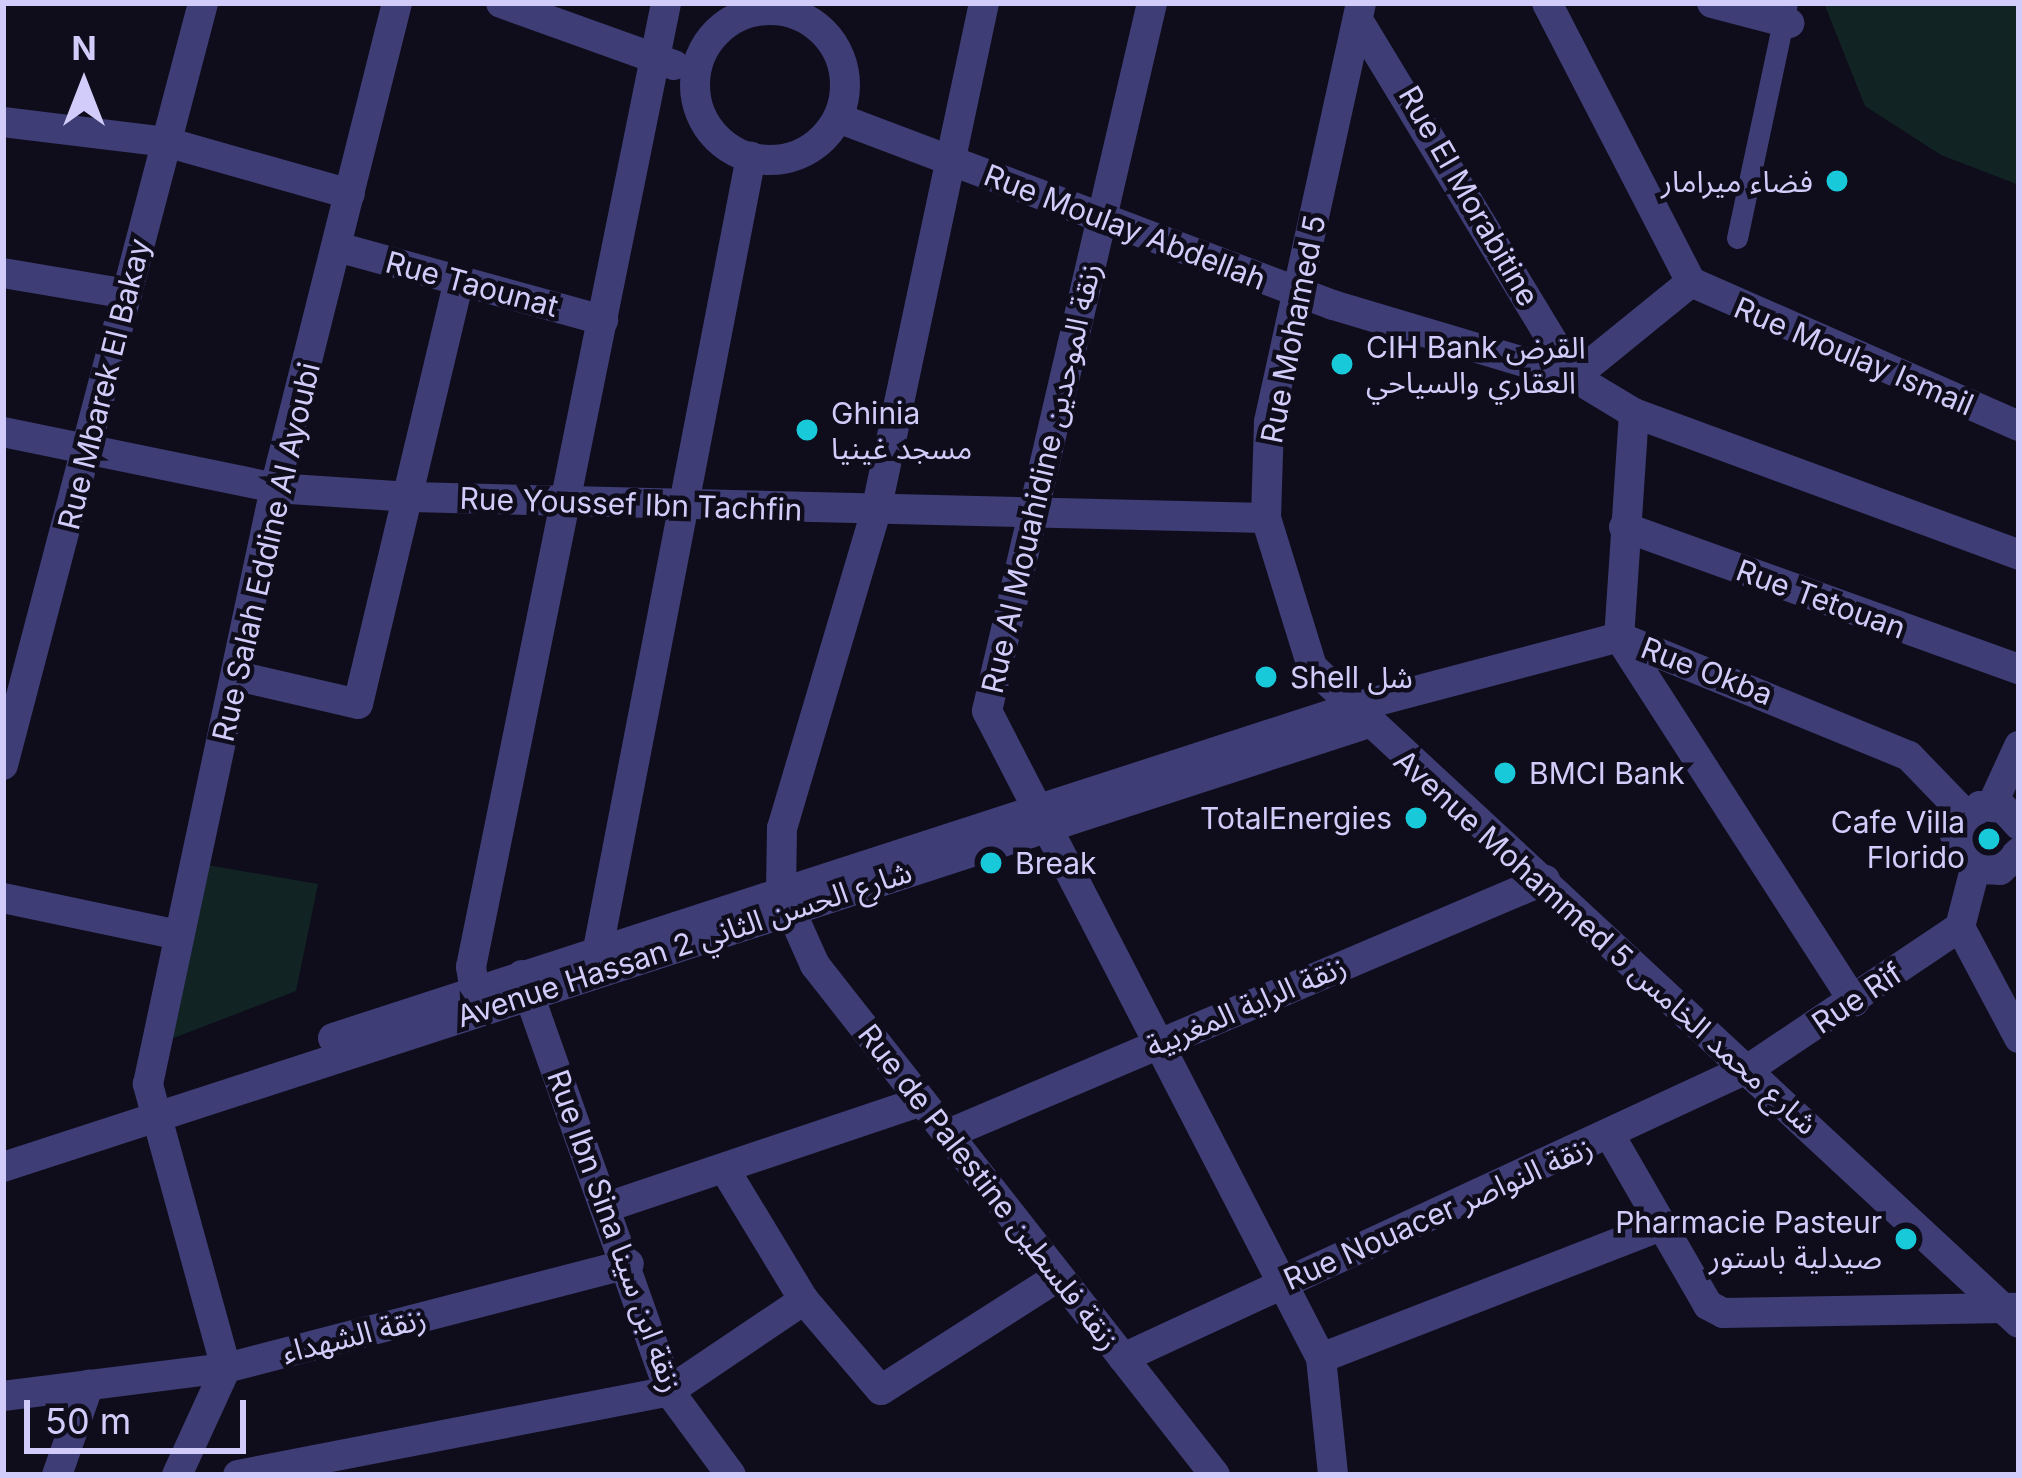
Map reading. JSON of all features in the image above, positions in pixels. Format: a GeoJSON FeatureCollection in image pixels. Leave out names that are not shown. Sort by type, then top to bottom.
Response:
{"type":"FeatureCollection","features":[{"type":"Feature","properties":{"kind":"street","name":"Rue Mbarek El Bakay"},"geometry":{"type":"LineString","coordinates":[[3,765],[203,3]]}},
{"type":"Feature","properties":{"kind":"street","name":"Rue Salah Eddine Al Ayoubi"},"geometry":{"type":"LineString","coordinates":[[149,1113],[178,935],[275,488],[340,248],[397,3]]}},
{"type":"Feature","properties":{"kind":"street"},"geometry":{"type":"LineString","coordinates":[[501,3],[696,74]]}},
{"type":"Feature","properties":{"kind":"street"},"geometry":{"type":"LineString","coordinates":[[475,1000],[564,505],[666,3]]}},
{"type":"Feature","properties":{"kind":"street"},"geometry":{"type":"LineString","coordinates":[[783,900],[782,828],[876,511],[984,3]]}},
{"type":"Feature","properties":{"kind":"street","name":"Rue Al Mouahidine زنقة الموحدين"},"geometry":{"type":"LineString","coordinates":[[1152,3],[987,711],[1037,816],[1321,1358]]}},
{"type":"Feature","properties":{"kind":"street"},"geometry":{"type":"LineString","coordinates":[[1547,3],[1691,282],[1574,376]]}},
{"type":"Feature","properties":{"kind":"street"},"geometry":{"type":"LineString","coordinates":[[1712,3],[1788,13],[1737,238]]}},
{"type":"Feature","properties":{"kind":"street"},"geometry":{"type":"LineString","coordinates":[[781,7],[816,26],[842,60],[838,118],[796,155],[751,157],[707,126],[696,74],[728,21],[781,7]]}},
{"type":"Feature","properties":{"kind":"street","name":"Rue Mohamed 5"},"geometry":{"type":"LineString","coordinates":[[1359,716],[1312,667],[1266,518],[1270,422],[1360,11]]}},
{"type":"Feature","properties":{"kind":"street","name":"Rue El Morabitine"},"geometry":{"type":"LineString","coordinates":[[1360,11],[1574,376]]}},
{"type":"Feature","properties":{"kind":"street","name":"Rue Moulay Abdellah"},"geometry":{"type":"LineString","coordinates":[[838,118],[1298,292],[1574,376],[1634,413],[2019,555]]}},
{"type":"Feature","properties":{"kind":"street"},"geometry":{"type":"LineString","coordinates":[[3,122],[166,142],[350,194]]}},
{"type":"Feature","properties":{"kind":"street"},"geometry":{"type":"LineString","coordinates":[[598,949],[751,157]]}},
{"type":"Feature","properties":{"kind":"street","name":"Rue Taounat"},"geometry":{"type":"LineString","coordinates":[[340,248],[603,320]]}},
{"type":"Feature","properties":{"kind":"street"},"geometry":{"type":"LineString","coordinates":[[3,273],[127,294]]}},
{"type":"Feature","properties":{"kind":"street"},"geometry":{"type":"LineString","coordinates":[[237,676],[358,704],[459,281]]}},
{"type":"Feature","properties":{"kind":"street","name":"Rue Moulay Ismail"},"geometry":{"type":"LineString","coordinates":[[1691,282],[2019,426]]}},
{"type":"Feature","properties":{"kind":"street"},"geometry":{"type":"LineString","coordinates":[[1634,413],[1619,638],[1854,1002]]}},
{"type":"Feature","properties":{"kind":"street","name":"Rue Youssef Ibn Tachfin"},"geometry":{"type":"LineString","coordinates":[[3,432],[275,488],[564,505],[1266,518]]}},
{"type":"Feature","properties":{"kind":"street","name":"Rue Tetouan"},"geometry":{"type":"LineString","coordinates":[[1624,527],[2019,669]]}},
{"type":"Feature","properties":{"kind":"street","name":"Rue Okba"},"geometry":{"type":"LineString","coordinates":[[1359,716],[1619,638],[1909,756],[1979,809],[2019,825]]}},
{"type":"Feature","properties":{"kind":"street","name":"Avenue Hassan 2 شارع الحسن الثاني"},"geometry":{"type":"LineString","coordinates":[[3,1167],[475,1000],[1359,716]]}},
{"type":"Feature","properties":{"kind":"street","name":"Avenue Mohammed 5 شارع محمد الخامس"},"geometry":{"type":"LineString","coordinates":[[1359,716],[1753,1066],[2016,1315]]}},
{"type":"Feature","properties":{"kind":"street"},"geometry":{"type":"LineString","coordinates":[[1976,869],[1956,847],[2019,746]]}},
{"type":"Feature","properties":{"kind":"street"},"geometry":{"type":"LineString","coordinates":[[1976,869],[2016,862]]}},
{"type":"Feature","properties":{"kind":"street"},"geometry":{"type":"LineString","coordinates":[[1976,869],[1960,927],[2019,1038]]}},
{"type":"Feature","properties":{"kind":"street","name":"زنقة الراية المغربية"},"geometry":{"type":"LineString","coordinates":[[948,1134],[1545,880]]}},
{"type":"Feature","properties":{"kind":"street"},"geometry":{"type":"LineString","coordinates":[[3,898],[178,935]]}},
{"type":"Feature","properties":{"kind":"street","name":"Avenue Hassan 2 شارع الحسن الثاني"},"geometry":{"type":"LineString","coordinates":[[525,984],[598,949],[783,900]]}},
{"type":"Feature","properties":{"kind":"street","name":"Rue de Palestine زنقة فلسطين"},"geometry":{"type":"LineString","coordinates":[[783,900],[922,1102],[1215,1475]]}},
{"type":"Feature","properties":{"kind":"street","name":"Rue Rif"},"geometry":{"type":"LineString","coordinates":[[1753,1066],[1960,927]]}},
{"type":"Feature","properties":{"kind":"street","name":"Rue Ibn Sina زنقة ابن سينا"},"geometry":{"type":"LineString","coordinates":[[525,984],[629,1264],[669,1391],[731,1475]]}},
{"type":"Feature","properties":{"kind":"street","name":"Rue Nouacer زنقة النواصر"},"geometry":{"type":"LineString","coordinates":[[1123,1358],[1283,1281],[1611,1137],[1753,1066]]}},
{"type":"Feature","properties":{"kind":"street"},"geometry":{"type":"LineString","coordinates":[[607,1207],[727,1174],[922,1102]]}},
{"type":"Feature","properties":{"kind":"street"},"geometry":{"type":"LineString","coordinates":[[149,1113],[226,1368],[181,1467],[236,1475],[669,1391],[804,1300]]}},
{"type":"Feature","properties":{"kind":"street","name":"Avenue Hassan 2 شارع الحسن الثاني"},"geometry":{"type":"LineString","coordinates":[[3,1148],[149,1113]]}},
{"type":"Feature","properties":{"kind":"street"},"geometry":{"type":"LineString","coordinates":[[1611,1137],[1659,1227],[1723,1313],[2016,1315]]}},
{"type":"Feature","properties":{"kind":"street"},"geometry":{"type":"LineString","coordinates":[[727,1174],[804,1300],[867,1384],[895,1390],[1059,1276]]}},
{"type":"Feature","properties":{"kind":"street"},"geometry":{"type":"LineString","coordinates":[[1333,1475],[1321,1358],[1659,1227]]}},
{"type":"Feature","properties":{"kind":"street","name":"زنقة الشهداء"},"geometry":{"type":"LineString","coordinates":[[3,1396],[226,1368],[629,1264]]}},
{"type":"Feature","properties":{"kind":"street"},"geometry":{"type":"LineString","coordinates":[[57,1475],[89,1384]]}},
{"type":"Feature","properties":{"kind":"green space"},"geometry":{"type":"Polygon","coordinates":[[[1824,3],[2019,3],[2019,185],[1941,155],[1865,106],[1824,3]]]}},
{"type":"Feature","properties":{"kind":"green space"},"geometry":{"type":"Polygon","coordinates":[[[207,865],[318,884],[296,991],[163,1042],[207,865]]]}},
{"type":"Feature","properties":{"kind":"place","name":"فضاء ميرامار"},"geometry":{"type":"Point","coordinates":[1837,181]}},
{"type":"Feature","properties":{"kind":"place","name":"CIH Bank القرض العقاري والسياحي"},"geometry":{"type":"Point","coordinates":[1342,364]}},
{"type":"Feature","properties":{"kind":"place","name":"Ghinia مسجد غينيا"},"geometry":{"type":"Point","coordinates":[807,430]}},
{"type":"Feature","properties":{"kind":"place","name":"Shell شل"},"geometry":{"type":"Point","coordinates":[1266,677]}},
{"type":"Feature","properties":{"kind":"place","name":"BMCI Bank"},"geometry":{"type":"Point","coordinates":[1505,773]}},
{"type":"Feature","properties":{"kind":"place","name":"TotalEnergies"},"geometry":{"type":"Point","coordinates":[1416,818]}},
{"type":"Feature","properties":{"kind":"place","name":"Cafe Villa Florido"},"geometry":{"type":"Point","coordinates":[1989,839]}},
{"type":"Feature","properties":{"kind":"place","name":"Break"},"geometry":{"type":"Point","coordinates":[991,863]}},
{"type":"Feature","properties":{"kind":"place","name":"Pharmacie Pasteur صيدلية باستور"},"geometry":{"type":"Point","coordinates":[1906,1239]}}]}
